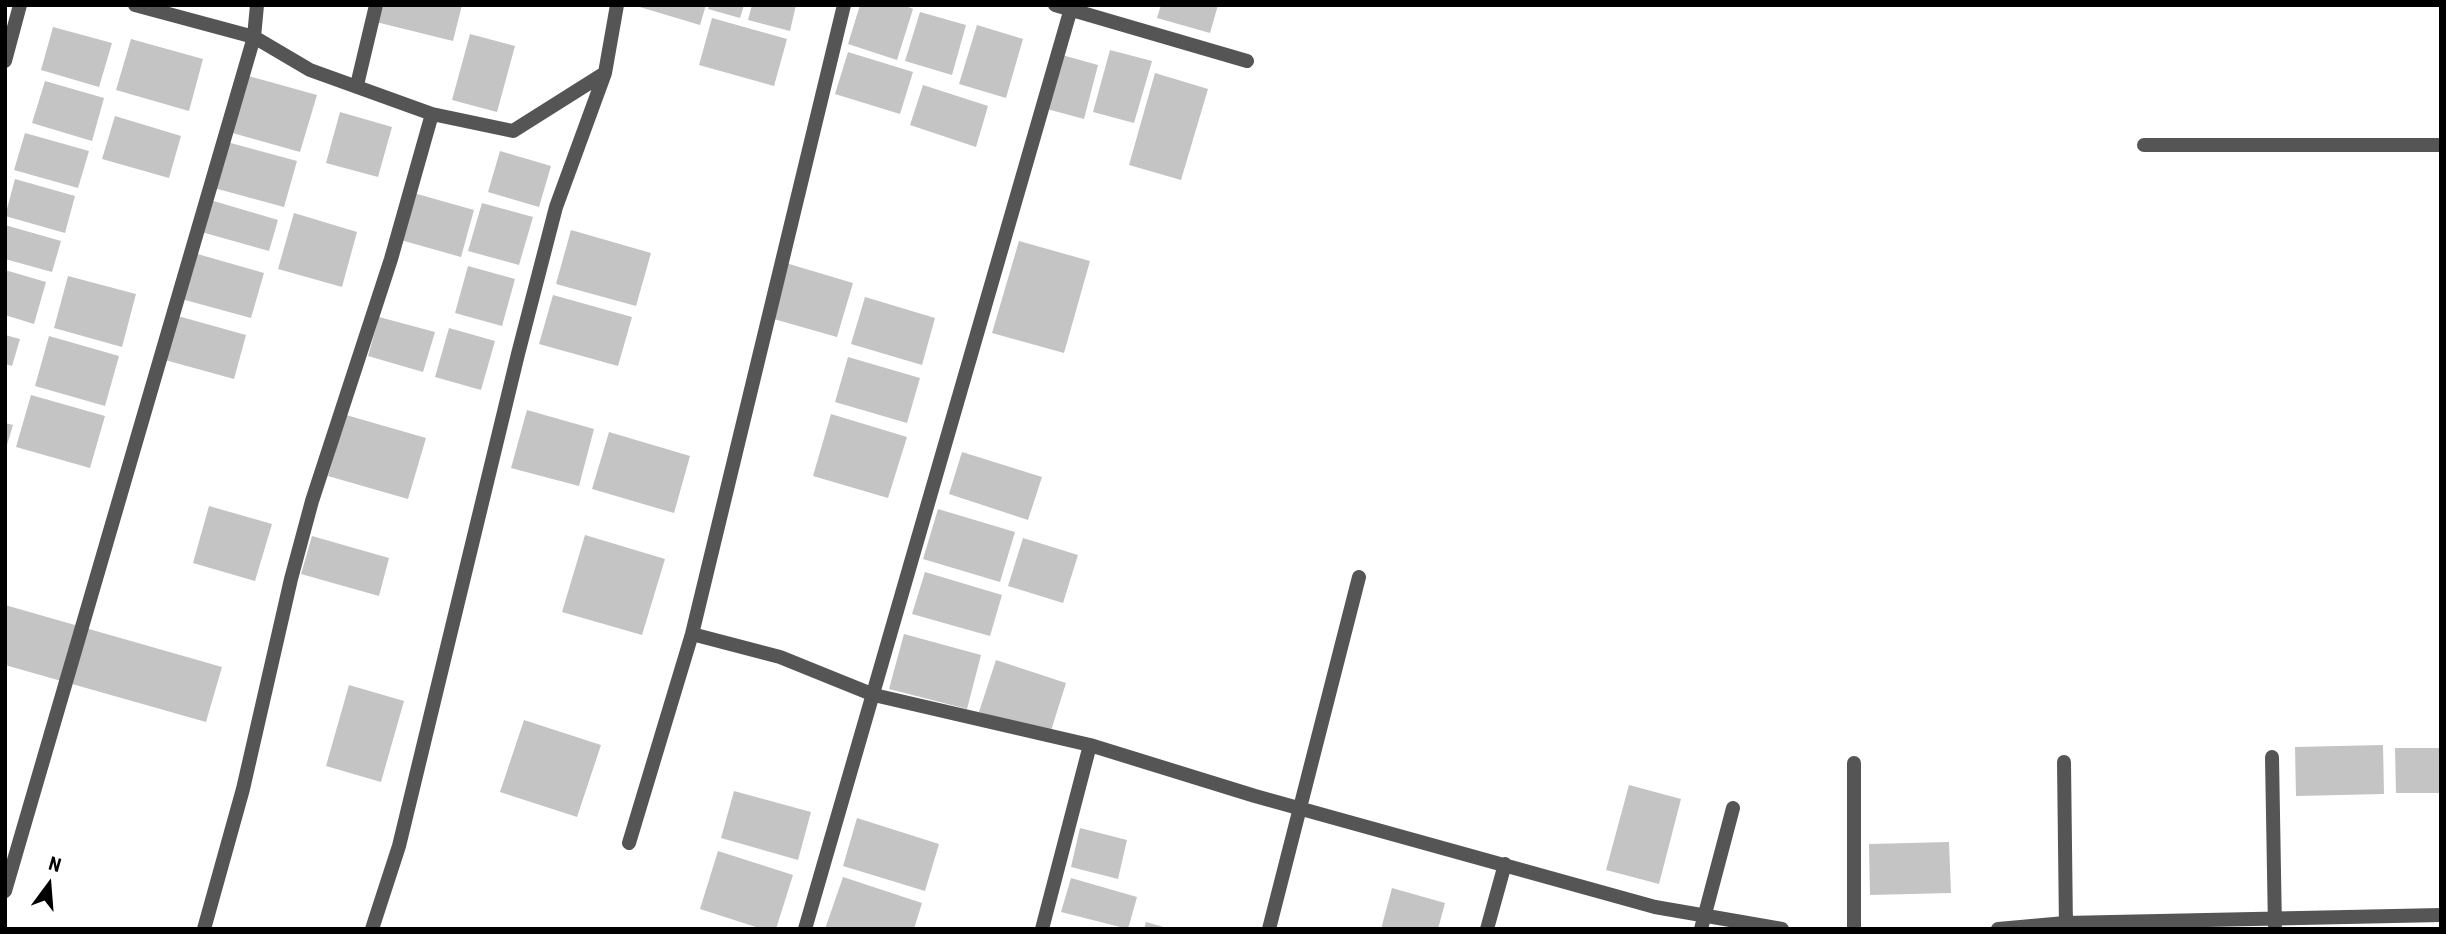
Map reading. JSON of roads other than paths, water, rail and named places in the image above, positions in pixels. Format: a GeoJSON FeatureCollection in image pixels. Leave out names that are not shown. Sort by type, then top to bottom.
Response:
{"type":"FeatureCollection","features":[{"type":"Feature","properties":{"kind":"street"},"geometry":{"type":"LineString","coordinates":[[5,61],[20,5]]}},
{"type":"Feature","properties":{"kind":"street"},"geometry":{"type":"LineString","coordinates":[[135,5],[254,37],[310,70],[432,114],[513,131],[605,74]]}},
{"type":"Feature","properties":{"kind":"street"},"geometry":{"type":"LineString","coordinates":[[5,891],[254,37],[257,5]]}},
{"type":"Feature","properties":{"kind":"street"},"geometry":{"type":"LineString","coordinates":[[357,85],[376,5]]}},
{"type":"Feature","properties":{"kind":"street"},"geometry":{"type":"LineString","coordinates":[[372,929],[398,846],[556,207],[605,74],[617,5]]}},
{"type":"Feature","properties":{"kind":"street"},"geometry":{"type":"LineString","coordinates":[[629,844],[692,634],[844,5]]}},
{"type":"Feature","properties":{"kind":"street"},"geometry":{"type":"LineString","coordinates":[[1055,5],[1071,7],[1247,61]]}},
{"type":"Feature","properties":{"kind":"street"},"geometry":{"type":"LineString","coordinates":[[805,929],[1071,7]]}},
{"type":"Feature","properties":{"kind":"street"},"geometry":{"type":"LineString","coordinates":[[204,929],[243,789],[291,579],[312,501],[391,259],[432,114]]}},
{"type":"Feature","properties":{"kind":"street"},"geometry":{"type":"LineString","coordinates":[[2144,145],[2441,145]]}},
{"type":"Feature","properties":{"kind":"street"},"geometry":{"type":"LineString","coordinates":[[1269,929],[1303,807],[1359,577]]}},
{"type":"Feature","properties":{"kind":"street"},"geometry":{"type":"LineString","coordinates":[[692,634],[780,657],[874,695],[1090,745],[1255,796],[1303,807],[1702,922],[1782,929]]}},
{"type":"Feature","properties":{"kind":"street"},"geometry":{"type":"LineString","coordinates":[[1042,929],[1090,745]]}},
{"type":"Feature","properties":{"kind":"street"},"geometry":{"type":"LineString","coordinates":[[2272,757],[2275,923]]}},
{"type":"Feature","properties":{"kind":"street"},"geometry":{"type":"LineString","coordinates":[[2064,762],[2065,926]]}},
{"type":"Feature","properties":{"kind":"street"},"geometry":{"type":"LineString","coordinates":[[1854,763],[1854,929]]}},
{"type":"Feature","properties":{"kind":"street"},"geometry":{"type":"LineString","coordinates":[[1702,922],[1733,808]]}},
{"type":"Feature","properties":{"kind":"street"},"geometry":{"type":"LineString","coordinates":[[1487,929],[1505,864]]}},
{"type":"Feature","properties":{"kind":"street"},"geometry":{"type":"LineString","coordinates":[[1998,929],[2275,923],[2441,915]]}}]}
